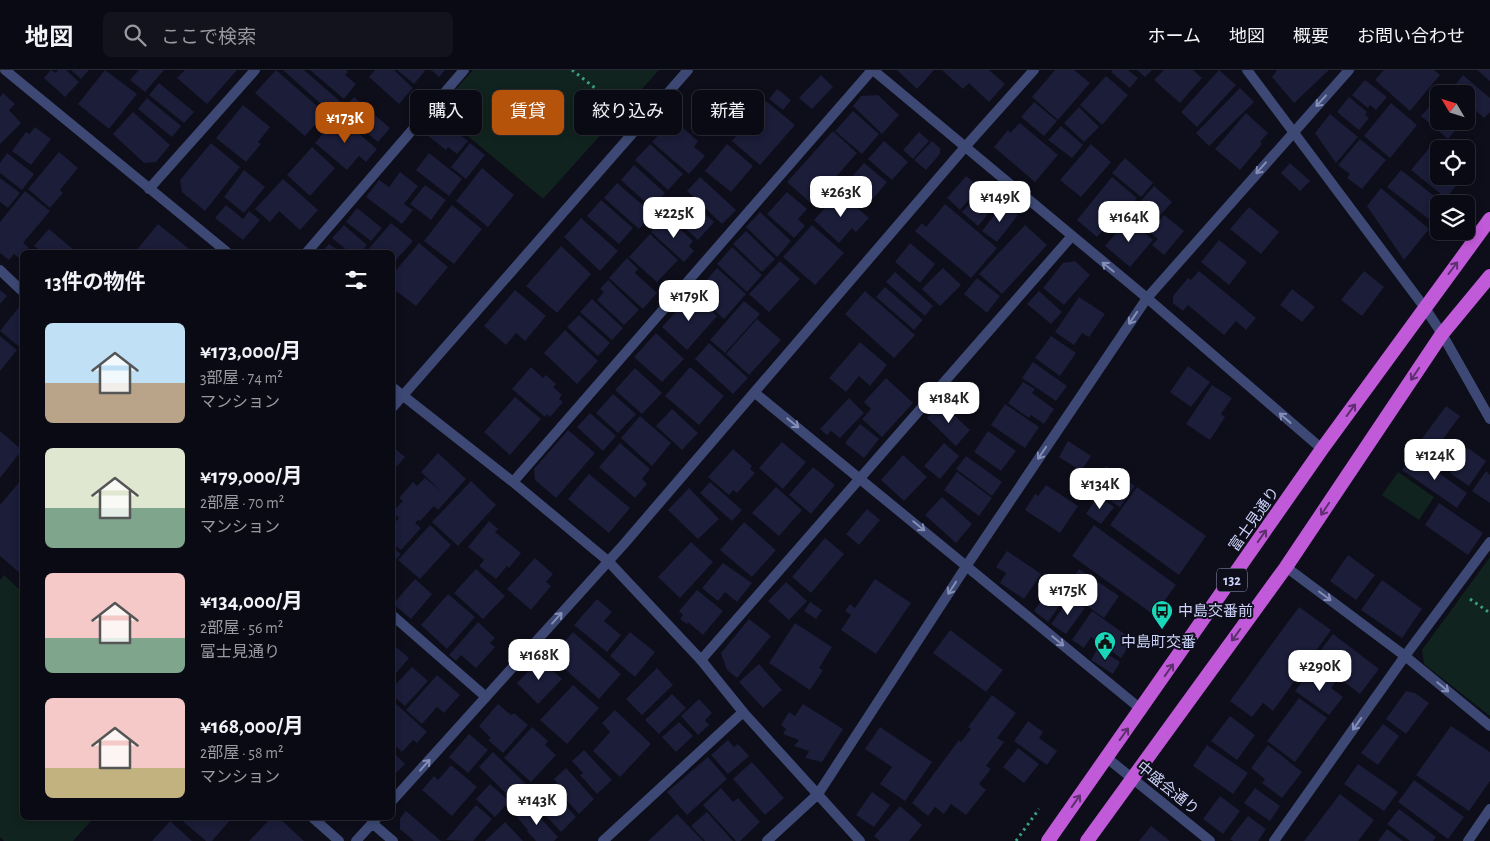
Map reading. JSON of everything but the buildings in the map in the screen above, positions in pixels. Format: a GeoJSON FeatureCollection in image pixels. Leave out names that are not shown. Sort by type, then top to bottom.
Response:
{"type":"FeatureCollection","features":[{"type":"Feature","properties":{"kind":"highway","name":"富士見通り"},"geometry":{"type":"LineString","coordinates":[[1048,841],[1142,710],[1322,449],[1490,219]]}},
{"type":"Feature","properties":{"kind":"highway","name":"132"},"geometry":{"type":"LineString","coordinates":[[1088,841],[1286,567],[1442,334],[1490,276]]}},
{"type":"Feature","properties":{"kind":"street"},"geometry":{"type":"LineString","coordinates":[[5,70],[225,250]]}},
{"type":"Feature","properties":{"kind":"street"},"geometry":{"type":"LineString","coordinates":[[149,189],[255,70]]}},
{"type":"Feature","properties":{"kind":"street"},"geometry":{"type":"LineString","coordinates":[[309,250],[464,70]]}},
{"type":"Feature","properties":{"kind":"street"},"geometry":{"type":"LineString","coordinates":[[395,405],[688,70]]}},
{"type":"Feature","properties":{"kind":"street"},"geometry":{"type":"LineString","coordinates":[[513,482],[873,70],[1071,237],[1147,298],[1322,449]]}},
{"type":"Feature","properties":{"kind":"street"},"geometry":{"type":"LineString","coordinates":[[395,798],[608,562],[755,393],[964,147],[1034,70]]}},
{"type":"Feature","properties":{"kind":"street"},"geometry":{"type":"LineString","coordinates":[[1247,70],[1425,308],[1490,418]]}},
{"type":"Feature","properties":{"kind":"street"},"geometry":{"type":"LineString","coordinates":[[767,841],[818,794],[967,565],[1147,298],[1349,70]]}},
{"type":"Feature","properties":{"kind":"street"},"geometry":{"type":"LineString","coordinates":[[701,660],[1071,237]]}},
{"type":"Feature","properties":{"kind":"street"},"geometry":{"type":"LineString","coordinates":[[0,270],[20,289]]}},
{"type":"Feature","properties":{"kind":"street"},"geometry":{"type":"LineString","coordinates":[[395,389],[513,482],[608,562],[701,660],[743,712],[860,841]]}},
{"type":"Feature","properties":{"kind":"street"},"geometry":{"type":"LineString","coordinates":[[755,393],[1142,710]]}},
{"type":"Feature","properties":{"kind":"street"},"geometry":{"type":"LineString","coordinates":[[1274,841],[1405,656],[1490,542]]}},
{"type":"Feature","properties":{"kind":"street"},"geometry":{"type":"LineString","coordinates":[[1286,567],[1405,656],[1490,726]]}},
{"type":"Feature","properties":{"kind":"street"},"geometry":{"type":"LineString","coordinates":[[395,618],[486,696]]}},
{"type":"Feature","properties":{"kind":"street"},"geometry":{"type":"LineString","coordinates":[[603,841],[743,712]]}},
{"type":"Feature","properties":{"kind":"street","name":"中盛会通り"},"geometry":{"type":"LineString","coordinates":[[1107,758],[1210,841]]}},
{"type":"Feature","properties":{"kind":"street"},"geometry":{"type":"LineString","coordinates":[[1468,841],[1490,809]]}},
{"type":"Feature","properties":{"kind":"street"},"geometry":{"type":"LineString","coordinates":[[315,820],[339,841]]}},
{"type":"Feature","properties":{"kind":"street"},"geometry":{"type":"LineString","coordinates":[[356,841],[375,820],[393,841]]}},
{"type":"Feature","properties":{"kind":"path"},"geometry":{"type":"LineString","coordinates":[[572,70],[597,90]]}},
{"type":"Feature","properties":{"kind":"path"},"geometry":{"type":"LineString","coordinates":[[1016,841],[1039,809]]}},
{"type":"Feature","properties":{"kind":"green space"},"geometry":{"type":"Polygon","coordinates":[[[473,70],[659,70],[641,90],[574,90],[574,135],[601,135],[543,199],[467,135],[482,135],[482,90],[455,90],[473,70]]]}},
{"type":"Feature","properties":{"kind":"green space"},"geometry":{"type":"Polygon","coordinates":[[[1398,472],[1434,497],[1419,520],[1382,495],[1398,472]]]}},
{"type":"Feature","properties":{"kind":"green space"},"geometry":{"type":"Polygon","coordinates":[[[1490,557],[1490,716],[1424,664],[1422,650],[1490,557]]]}},
{"type":"Feature","properties":{"kind":"green space"},"geometry":{"type":"Polygon","coordinates":[[[4,575],[20,590],[20,820],[92,820],[73,841],[4,841],[0,837],[0,580],[4,575]]]}},
{"type":"Feature","properties":{"kind":"place","name":"中島交番前"},"geometry":{"type":"Point","coordinates":[1162,630]}},
{"type":"Feature","properties":{"kind":"place","name":"中島町交番"},"geometry":{"type":"Point","coordinates":[1105,661]}}]}
